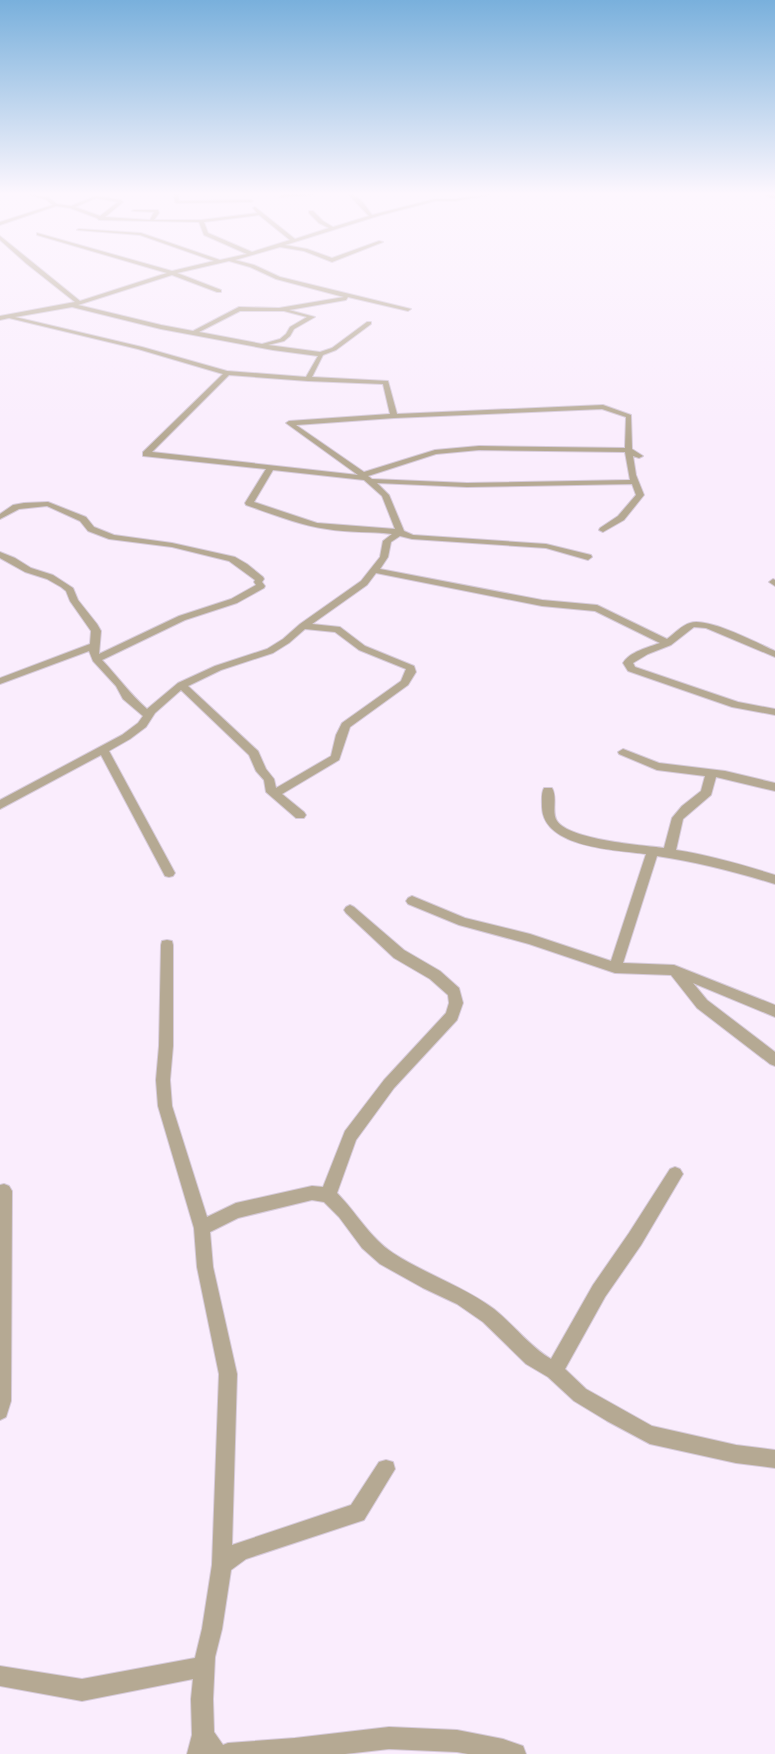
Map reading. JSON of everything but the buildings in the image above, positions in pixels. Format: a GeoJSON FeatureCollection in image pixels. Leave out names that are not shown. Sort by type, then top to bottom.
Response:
{"type":"FeatureCollection","features":[{"type":"Feature","properties":{"kind":"street"},"geometry":{"type":"LineString","coordinates":[[46,277],[79,303]]}},
{"type":"Feature","properties":{"kind":"street"},"geometry":{"type":"LineString","coordinates":[[0,318],[72,305],[160,277]]}},
{"type":"Feature","properties":{"kind":"street"},"geometry":{"type":"LineString","coordinates":[[182,277],[219,291]]}},
{"type":"Feature","properties":{"kind":"street"},"geometry":{"type":"LineString","coordinates":[[279,277],[322,290],[408,309]]}},
{"type":"Feature","properties":{"kind":"street"},"geometry":{"type":"LineString","coordinates":[[279,310],[353,296]]}},
{"type":"Feature","properties":{"kind":"street"},"geometry":{"type":"LineString","coordinates":[[72,305],[161,327],[258,345],[320,354],[334,349],[369,323]]}},
{"type":"Feature","properties":{"kind":"street"},"geometry":{"type":"LineString","coordinates":[[194,333],[239,309],[279,310],[312,317],[292,328],[288,335],[282,340],[258,345]]}},
{"type":"Feature","properties":{"kind":"street"},"geometry":{"type":"LineString","coordinates":[[0,310],[8,317],[140,348],[227,373],[308,379],[386,382],[394,416]]}},
{"type":"Feature","properties":{"kind":"street"},"geometry":{"type":"LineString","coordinates":[[308,379],[321,356],[320,354]]}},
{"type":"Feature","properties":{"kind":"street"},"geometry":{"type":"LineString","coordinates":[[227,373],[146,454],[367,478],[467,485],[634,482]]}},
{"type":"Feature","properties":{"kind":"street"},"geometry":{"type":"LineString","coordinates":[[400,532],[386,495],[367,478],[289,422],[603,407],[629,416],[628,450],[634,482],[640,495],[621,518],[603,530]]}},
{"type":"Feature","properties":{"kind":"street"},"geometry":{"type":"LineString","coordinates":[[367,478],[435,452],[479,448],[628,450],[639,456]]}},
{"type":"Feature","properties":{"kind":"street"},"geometry":{"type":"LineString","coordinates":[[271,468],[248,503],[316,525],[344,529],[400,532],[412,537],[546,546],[588,557]]}},
{"type":"Feature","properties":{"kind":"street"},"geometry":{"type":"LineString","coordinates":[[0,517],[24,504],[48,504],[83,519],[91,529],[112,537],[172,545],[232,559],[244,566],[260,579],[258,582],[261,586],[242,598],[182,618],[96,659]]}},
{"type":"Feature","properties":{"kind":"street"},"geometry":{"type":"LineString","coordinates":[[0,805],[126,737],[142,725],[148,715],[181,685],[218,668],[270,651],[286,641],[304,626],[364,583],[384,557],[387,541],[400,532]]}},
{"type":"Feature","properties":{"kind":"street"},"geometry":{"type":"LineString","coordinates":[[0,555],[12,560],[28,570],[50,577],[70,590],[74,602],[94,626],[96,631],[94,646],[96,659],[120,685],[127,697],[148,715]]}},
{"type":"Feature","properties":{"kind":"street"},"geometry":{"type":"LineString","coordinates":[[374,570],[542,603],[597,608],[668,643]]}},
{"type":"Feature","properties":{"kind":"street"},"geometry":{"type":"LineString","coordinates":[[775,654],[708,626],[697,624],[691,625],[668,643],[629,660],[628,665],[631,668],[736,705],[775,712]]}},
{"type":"Feature","properties":{"kind":"street"},"geometry":{"type":"LineString","coordinates":[[275,793],[335,758],[341,735],[346,725],[405,683],[411,672],[411,668],[362,648],[337,629],[304,626]]}},
{"type":"Feature","properties":{"kind":"street"},"geometry":{"type":"LineString","coordinates":[[0,681],[94,646]]}},
{"type":"Feature","properties":{"kind":"street"},"geometry":{"type":"LineString","coordinates":[[181,685],[194,695],[254,753],[261,771],[269,778],[270,789],[300,815]]}},
{"type":"Feature","properties":{"kind":"street"},"geometry":{"type":"LineString","coordinates":[[103,749],[168,873]]}},
{"type":"Feature","properties":{"kind":"street"},"geometry":{"type":"LineString","coordinates":[[623,752],[657,766],[712,773],[775,787]]}},
{"type":"Feature","properties":{"kind":"street"},"geometry":{"type":"LineString","coordinates":[[668,853],[678,818],[706,792],[712,773]]}},
{"type":"Feature","properties":{"kind":"street"},"geometry":{"type":"LineString","coordinates":[[548,791],[548,809],[552,823],[561,831],[586,841],[693,857],[737,868],[775,880]]}},
{"type":"Feature","properties":{"kind":"street"},"geometry":{"type":"LineString","coordinates":[[615,968],[653,851]]}},
{"type":"Feature","properties":{"kind":"street"},"geometry":{"type":"LineString","coordinates":[[412,901],[463,922],[530,939],[615,968],[674,970],[775,1011]]}},
{"type":"Feature","properties":{"kind":"street"},"geometry":{"type":"LineString","coordinates":[[328,1195],[350,1136],[389,1084],[452,1016],[456,1003],[454,992],[435,975],[399,954],[350,910]]}},
{"type":"Feature","properties":{"kind":"street"},"geometry":{"type":"LineString","coordinates":[[167,945],[166,1046],[163,1080],[165,1106],[202,1228],[205,1267],[228,1374],[222,1565],[212,1630],[205,1657],[200,1744],[216,1754]]}},
{"type":"Feature","properties":{"kind":"street"},"geometry":{"type":"LineString","coordinates":[[674,970],[702,1004],[775,1060]]}},
{"type":"Feature","properties":{"kind":"street"},"geometry":{"type":"LineString","coordinates":[[554,1371],[599,1291],[635,1239],[675,1174]]}},
{"type":"Feature","properties":{"kind":"street"},"geometry":{"type":"LineString","coordinates":[[0,1411],[2,1401],[4,1191]]}},
{"type":"Feature","properties":{"kind":"street"},"geometry":{"type":"LineString","coordinates":[[202,1228],[236,1210],[312,1193],[328,1195],[345,1212],[368,1242],[386,1258],[429,1282],[464,1298],[489,1316],[532,1358],[554,1371],[580,1395],[650,1435],[736,1454],[775,1459]]}},
{"type":"Feature","properties":{"kind":"street"},"geometry":{"type":"LineString","coordinates":[[222,1565],[241,1551],[357,1513],[386,1469]]}},
{"type":"Feature","properties":{"kind":"street"},"geometry":{"type":"LineString","coordinates":[[0,1676],[82,1690],[205,1666]]}},
{"type":"Feature","properties":{"kind":"street"},"geometry":{"type":"LineString","coordinates":[[228,1754],[295,1749],[389,1738],[457,1740],[515,1754]]}}]}
